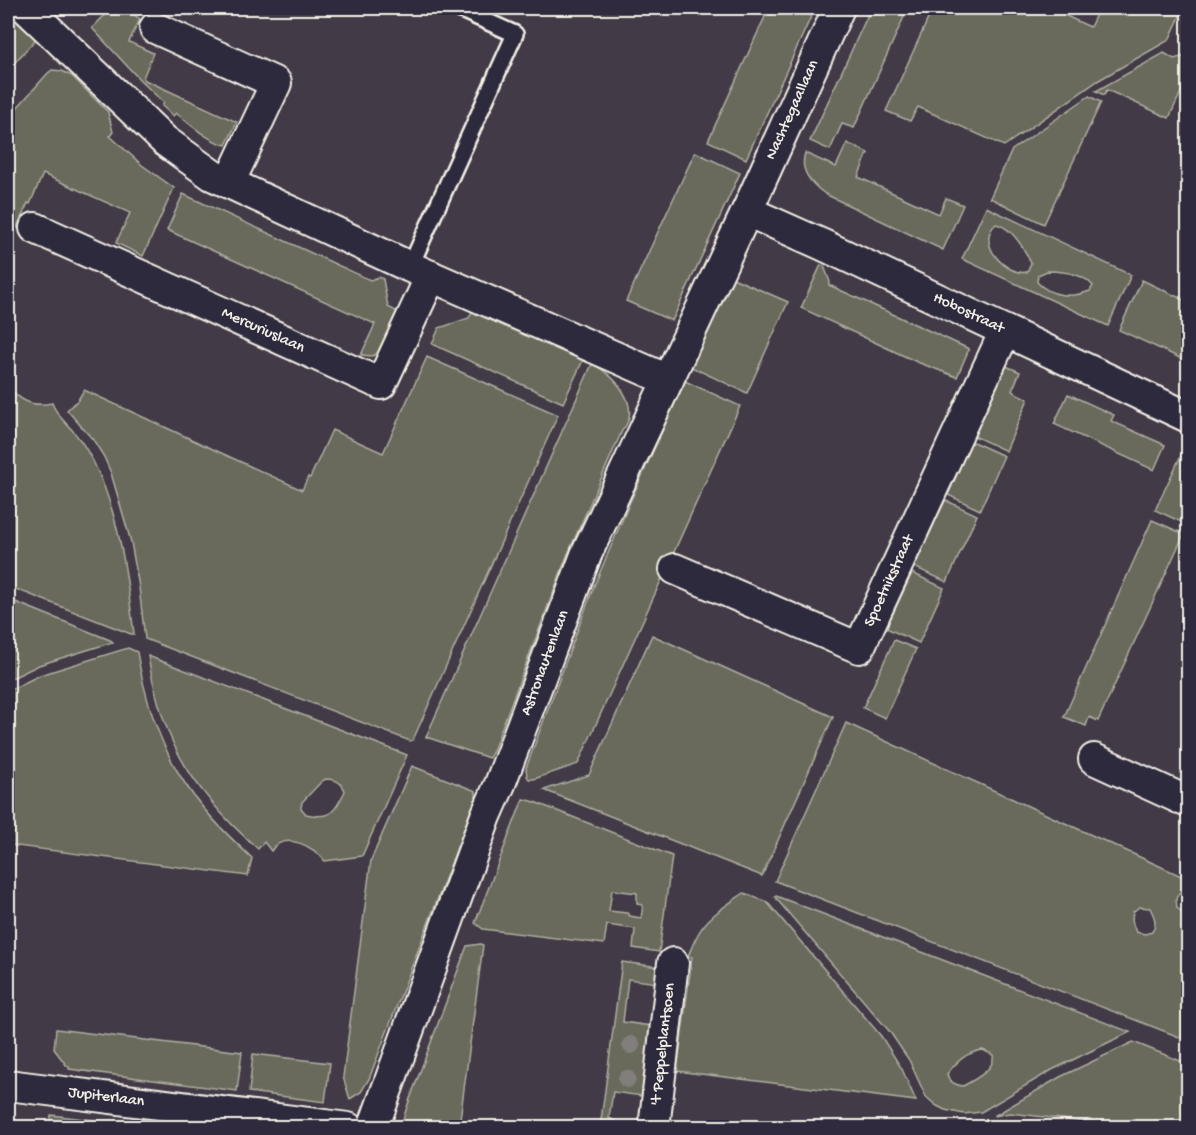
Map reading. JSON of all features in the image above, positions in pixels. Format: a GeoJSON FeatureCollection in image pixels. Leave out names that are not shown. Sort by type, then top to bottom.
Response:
{"type":"FeatureCollection","features":[{"type":"Feature","properties":{"kind":"street"},"geometry":{"type":"LineString","coordinates":[[26,8],[165,141],[212,175],[421,271],[668,380]]}},
{"type":"Feature","properties":{"kind":"street","name":"Nachtegaallaan"},"geometry":{"type":"LineString","coordinates":[[747,211],[838,8]]}},
{"type":"Feature","properties":{"kind":"street"},"geometry":{"type":"LineString","coordinates":[[155,28],[276,83],[229,183]]}},
{"type":"Feature","properties":{"kind":"street","name":"Hobostraat"},"geometry":{"type":"LineString","coordinates":[[747,211],[1188,417]]}},
{"type":"Feature","properties":{"kind":"street","name":"Astronautenlaan"},"geometry":{"type":"LineString","coordinates":[[373,1128],[486,816],[586,555],[747,211]]}},
{"type":"Feature","properties":{"kind":"street","name":"Mercuriuslaan"},"geometry":{"type":"LineString","coordinates":[[35,228],[381,384],[421,271]]}},
{"type":"Feature","properties":{"kind":"street","name":"Spoetnikstraat"},"geometry":{"type":"LineString","coordinates":[[675,569],[859,648],[1005,331]]}},
{"type":"Feature","properties":{"kind":"street"},"geometry":{"type":"LineString","coordinates":[[1094,759],[1188,801]]}},
{"type":"Feature","properties":{"kind":"street","name":"'t Peppelplantsoen"},"geometry":{"type":"LineString","coordinates":[[654,1128],[673,963]]}},
{"type":"Feature","properties":{"kind":"street","name":"Jupiterlaan"},"geometry":{"type":"LineString","coordinates":[[8,1085],[348,1128]]}},
{"type":"Feature","properties":{"kind":"lane","name":"Mercuriuslaan"},"geometry":{"type":"LineString","coordinates":[[421,271],[515,34],[457,8]]}},
{"type":"Feature","properties":{"kind":"green space"},"geometry":{"type":"Polygon","coordinates":[[[112,8],[124,8],[140,19],[129,42],[153,53],[143,78],[145,80],[237,122],[226,145],[206,136],[176,113],[173,116],[162,106],[164,103],[92,28],[112,8]]]}},
{"type":"Feature","properties":{"kind":"green space"},"geometry":{"type":"Polygon","coordinates":[[[769,8],[815,8],[746,159],[708,141],[769,8]]]}},
{"type":"Feature","properties":{"kind":"green space"},"geometry":{"type":"Polygon","coordinates":[[[871,8],[908,8],[854,128],[842,124],[830,150],[810,141],[871,8]]]}},
{"type":"Feature","properties":{"kind":"green space"},"geometry":{"type":"Polygon","coordinates":[[[933,8],[1049,8],[1090,27],[1099,8],[1184,8],[1169,40],[1099,80],[1004,146],[918,107],[910,121],[886,111],[933,8]]]}},
{"type":"Feature","properties":{"kind":"green space"},"geometry":{"type":"Polygon","coordinates":[[[8,10],[36,39],[8,70],[8,10]]]}},
{"type":"Feature","properties":{"kind":"green space"},"geometry":{"type":"Polygon","coordinates":[[[1164,53],[1174,59],[1188,55],[1188,91],[1183,88],[1169,118],[1107,90],[1104,95],[1096,91],[1164,53]]]}},
{"type":"Feature","properties":{"kind":"green space"},"geometry":{"type":"Polygon","coordinates":[[[52,70],[62,71],[72,76],[108,112],[113,132],[110,136],[142,165],[174,188],[143,256],[116,243],[130,213],[43,174],[13,236],[8,238],[8,118],[52,70]]]}},
{"type":"Feature","properties":{"kind":"green space"},"geometry":{"type":"Polygon","coordinates":[[[1089,96],[1101,102],[1044,224],[990,198],[1012,150],[1089,96]]]}},
{"type":"Feature","properties":{"kind":"green space"},"geometry":{"type":"Polygon","coordinates":[[[847,143],[868,153],[858,177],[939,214],[946,198],[963,205],[943,250],[825,194],[815,186],[805,171],[805,153],[836,167],[847,143]]]}},
{"type":"Feature","properties":{"kind":"green space"},"geometry":{"type":"Polygon","coordinates":[[[695,152],[740,173],[672,321],[626,301],[695,152]]]}},
{"type":"Feature","properties":{"kind":"green space"},"geometry":{"type":"Polygon","coordinates":[[[183,194],[370,280],[379,277],[383,279],[388,307],[400,313],[383,351],[372,356],[361,355],[375,324],[167,230],[183,194]]]}},
{"type":"Feature","properties":{"kind":"green space"},"geometry":{"type":"Polygon","coordinates":[[[986,207],[1131,275],[1108,326],[962,259],[986,207]],[[996,224],[990,232],[989,240],[996,257],[1011,269],[1027,272],[1031,263],[1021,245],[1013,234],[996,224]],[[1047,271],[1038,275],[1037,282],[1055,293],[1076,295],[1090,291],[1093,286],[1084,278],[1066,272],[1047,271]]]}},
{"type":"Feature","properties":{"kind":"green space"},"geometry":{"type":"Polygon","coordinates":[[[821,265],[824,266],[829,285],[969,349],[957,377],[917,362],[801,308],[821,265]]]}},
{"type":"Feature","properties":{"kind":"green space"},"geometry":{"type":"Polygon","coordinates":[[[733,278],[788,302],[747,393],[691,367],[727,286],[733,278]]]}},
{"type":"Feature","properties":{"kind":"green space"},"geometry":{"type":"Polygon","coordinates":[[[1142,280],[1184,300],[1188,291],[1188,346],[1182,359],[1119,330],[1142,280]]]}},
{"type":"Feature","properties":{"kind":"green space"},"geometry":{"type":"Polygon","coordinates":[[[473,310],[583,360],[563,403],[432,344],[439,328],[469,318],[473,310]]]}},
{"type":"Feature","properties":{"kind":"green space"},"geometry":{"type":"Polygon","coordinates":[[[427,357],[558,415],[413,740],[410,741],[145,639],[131,542],[111,473],[94,441],[67,410],[78,400],[84,390],[302,490],[332,430],[383,453],[427,357]]]}},
{"type":"Feature","properties":{"kind":"green space"},"geometry":{"type":"Polygon","coordinates":[[[592,364],[609,375],[624,392],[628,402],[628,422],[567,556],[493,751],[489,758],[426,737],[592,364]]]}},
{"type":"Feature","properties":{"kind":"green space"},"geometry":{"type":"Polygon","coordinates":[[[1006,366],[1020,372],[1012,391],[1028,399],[1006,451],[974,436],[1006,366]]]}},
{"type":"Feature","properties":{"kind":"green space"},"geometry":{"type":"Polygon","coordinates":[[[685,381],[740,406],[578,764],[529,779],[526,768],[594,586],[685,381]]]}},
{"type":"Feature","properties":{"kind":"green space"},"geometry":{"type":"Polygon","coordinates":[[[11,389],[29,403],[52,403],[82,442],[94,463],[116,525],[134,634],[8,586],[8,392],[11,389]]]}},
{"type":"Feature","properties":{"kind":"green space"},"geometry":{"type":"Polygon","coordinates":[[[1068,394],[1114,415],[1111,421],[1165,445],[1154,470],[1054,424],[1068,394]]]}},
{"type":"Feature","properties":{"kind":"green space"},"geometry":{"type":"Polygon","coordinates":[[[971,441],[1004,456],[980,510],[948,495],[971,441]]]}},
{"type":"Feature","properties":{"kind":"green space"},"geometry":{"type":"Polygon","coordinates":[[[1185,447],[1188,449],[1188,525],[1155,510],[1185,447]]]}},
{"type":"Feature","properties":{"kind":"green space"},"geometry":{"type":"Polygon","coordinates":[[[945,500],[977,515],[947,582],[914,567],[945,500]]]}},
{"type":"Feature","properties":{"kind":"green space"},"geometry":{"type":"Polygon","coordinates":[[[1152,520],[1184,534],[1098,721],[1089,717],[1086,726],[1064,717],[1152,520]]]}},
{"type":"Feature","properties":{"kind":"green space"},"geometry":{"type":"Polygon","coordinates":[[[912,573],[944,588],[919,643],[886,628],[912,573]]]}},
{"type":"Feature","properties":{"kind":"green space"},"geometry":{"type":"Polygon","coordinates":[[[8,599],[113,642],[39,665],[8,680],[8,599]]]}},
{"type":"Feature","properties":{"kind":"green space"},"geometry":{"type":"Polygon","coordinates":[[[652,635],[833,717],[762,876],[544,790],[589,775],[652,635]]]}},
{"type":"Feature","properties":{"kind":"green space"},"geometry":{"type":"Polygon","coordinates":[[[894,640],[916,649],[885,718],[863,708],[894,640]]]}},
{"type":"Feature","properties":{"kind":"green space"},"geometry":{"type":"Polygon","coordinates":[[[128,648],[137,652],[152,715],[171,760],[186,786],[203,808],[252,858],[248,876],[10,845],[8,859],[8,691],[40,675],[128,648]]]}},
{"type":"Feature","properties":{"kind":"green space"},"geometry":{"type":"Polygon","coordinates":[[[148,656],[407,755],[362,856],[325,861],[314,850],[291,841],[277,845],[271,851],[264,842],[258,849],[211,801],[190,774],[165,724],[148,656]],[[326,779],[302,802],[301,808],[306,814],[326,815],[331,813],[338,804],[345,791],[344,788],[335,780],[326,779]]]}},
{"type":"Feature","properties":{"kind":"green space"},"geometry":{"type":"Polygon","coordinates":[[[846,723],[1188,879],[1188,888],[1179,893],[1176,899],[1177,908],[1188,916],[1188,1025],[1182,1038],[775,881],[846,723]],[[1139,907],[1133,912],[1132,918],[1136,932],[1145,934],[1154,929],[1155,920],[1150,908],[1139,907]]]}},
{"type":"Feature","properties":{"kind":"green space"},"geometry":{"type":"Polygon","coordinates":[[[412,766],[476,791],[476,798],[369,1079],[361,1092],[350,1099],[343,1077],[371,860],[412,766]]]}},
{"type":"Feature","properties":{"kind":"green space"},"geometry":{"type":"Polygon","coordinates":[[[523,799],[672,856],[659,952],[633,948],[635,929],[607,925],[604,944],[483,929],[475,923],[523,799]],[[612,890],[609,911],[627,913],[630,916],[641,918],[643,905],[637,904],[637,893],[612,890]]]}},
{"type":"Feature","properties":{"kind":"green space"},"geometry":{"type":"Polygon","coordinates":[[[744,893],[767,902],[881,1036],[902,1069],[916,1101],[677,1071],[692,957],[688,956],[698,934],[707,922],[718,911],[744,893]]]}},
{"type":"Feature","properties":{"kind":"green space"},"geometry":{"type":"Polygon","coordinates":[[[775,897],[1130,1032],[1052,1070],[981,1112],[964,1114],[945,1110],[926,1097],[909,1060],[890,1032],[775,897]],[[983,1050],[967,1055],[947,1074],[949,1079],[963,1086],[988,1069],[993,1055],[983,1050]]]}},
{"type":"Feature","properties":{"kind":"green space"},"geometry":{"type":"Polygon","coordinates":[[[483,945],[459,1127],[409,1127],[402,1122],[467,946],[483,945]]]}},
{"type":"Feature","properties":{"kind":"green space"},"geometry":{"type":"Polygon","coordinates":[[[622,962],[659,967],[657,983],[628,979],[623,1022],[651,1026],[642,1096],[613,1092],[609,1118],[615,1121],[614,1127],[600,1128],[622,962]]]}},
{"type":"Feature","properties":{"kind":"green space"},"geometry":{"type":"Polygon","coordinates":[[[56,1029],[242,1052],[237,1091],[69,1069],[54,1049],[56,1029]]]}},
{"type":"Feature","properties":{"kind":"green space"},"geometry":{"type":"Polygon","coordinates":[[[1133,1042],[1188,1064],[1188,1127],[1129,1127],[1010,1113],[994,1116],[1060,1077],[1133,1042]]]}},
{"type":"Feature","properties":{"kind":"green space"},"geometry":{"type":"Polygon","coordinates":[[[253,1054],[330,1063],[325,1102],[249,1092],[253,1054]]]}},
{"type":"Feature","properties":{"kind":"green space"},"geometry":{"type":"Polygon","coordinates":[[[51,1115],[152,1127],[49,1127],[51,1115]]]}}]}
